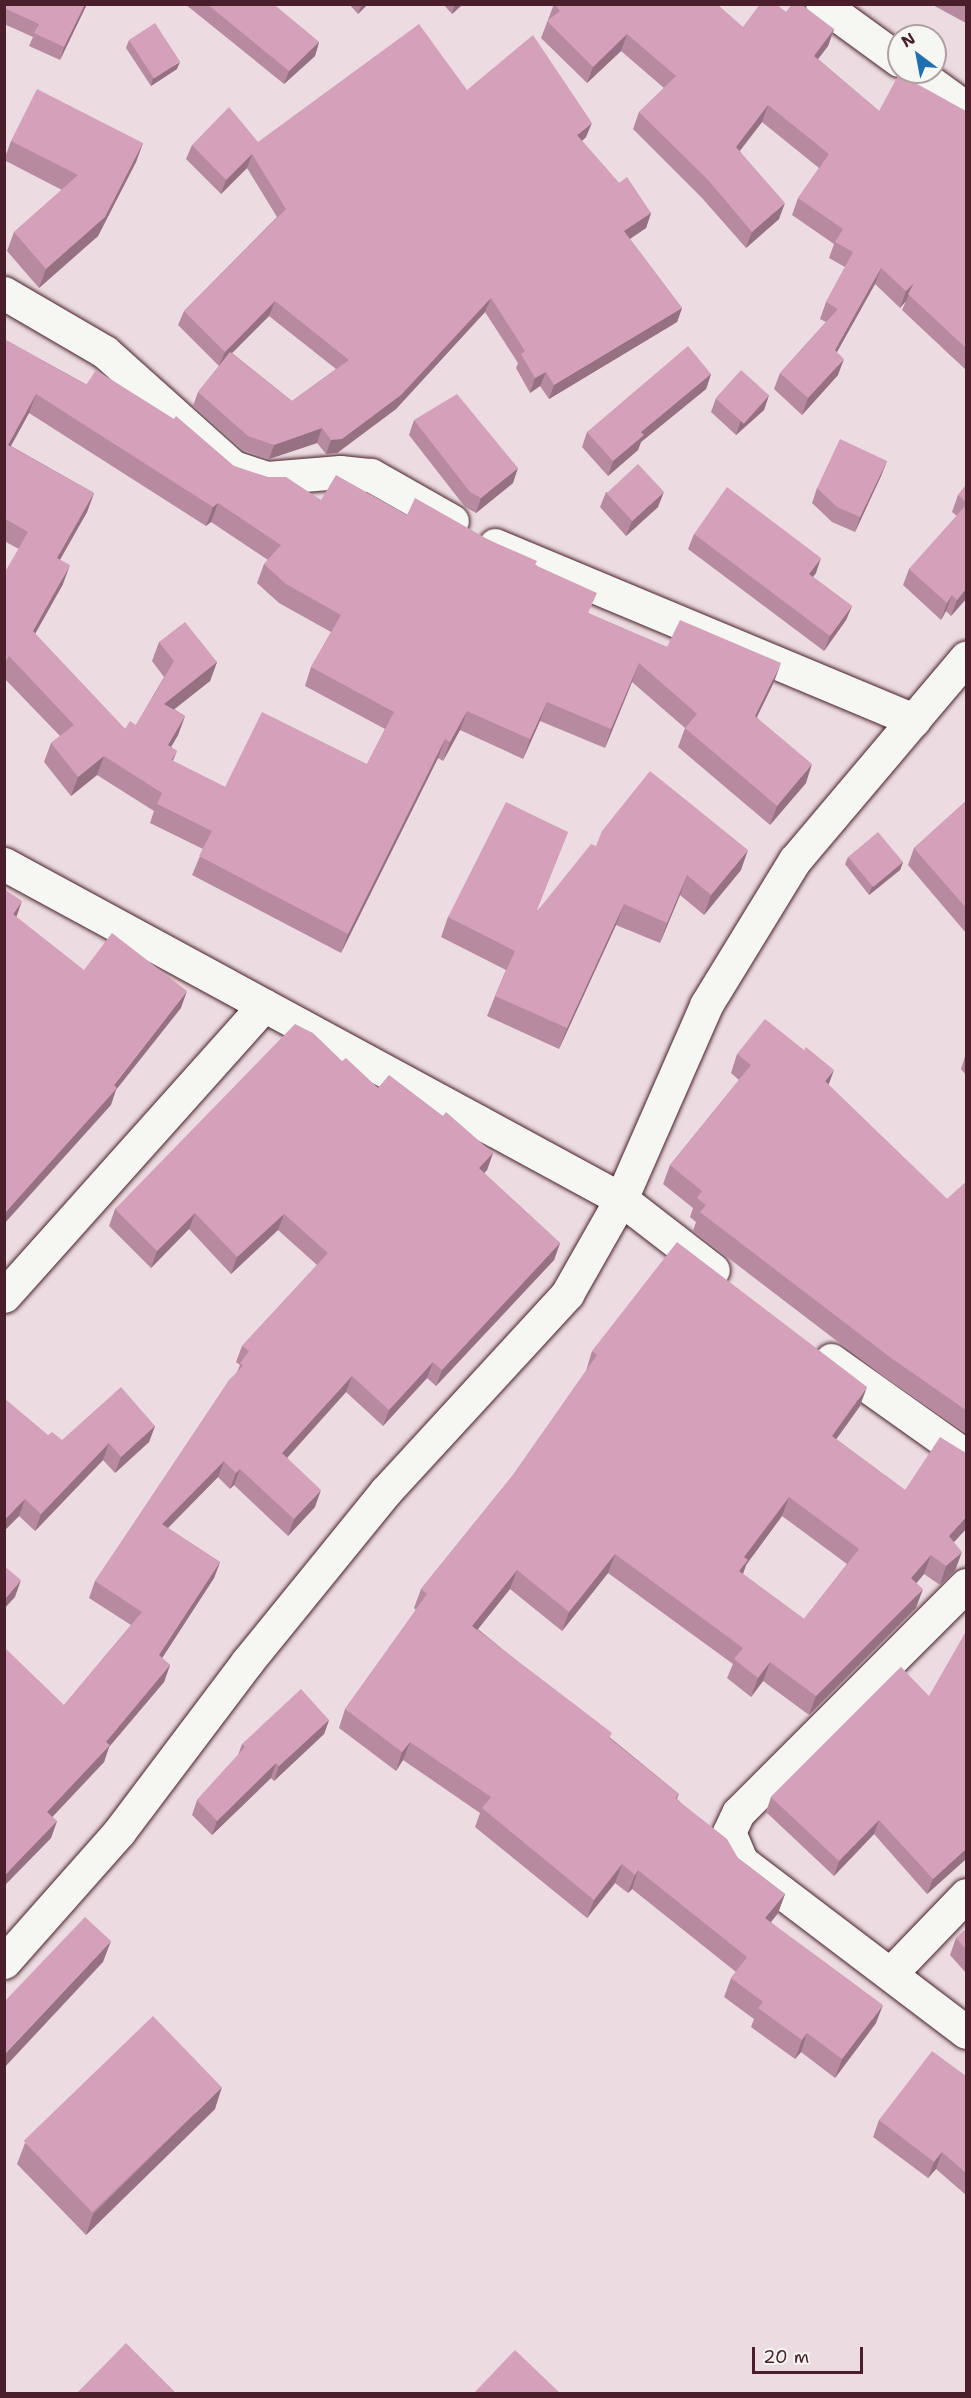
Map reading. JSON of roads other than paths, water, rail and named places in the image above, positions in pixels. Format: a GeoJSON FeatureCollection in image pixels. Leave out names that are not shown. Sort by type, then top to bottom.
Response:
{"type":"FeatureCollection","features":[{"type":"Feature","properties":{"kind":"street"},"geometry":{"type":"LineString","coordinates":[[822,4],[887,51]]}},
{"type":"Feature","properties":{"kind":"street"},"geometry":{"type":"LineString","coordinates":[[933,84],[966,108]]}},
{"type":"Feature","properties":{"kind":"street"},"geometry":{"type":"LineString","coordinates":[[4,293],[105,352],[233,467],[267,478],[340,472],[371,475],[491,543],[914,720]]}},
{"type":"Feature","properties":{"kind":"street"},"geometry":{"type":"LineString","coordinates":[[4,1962],[119,1832],[247,1662],[386,1491],[567,1294],[621,1199],[706,1005],[795,860],[966,658]]}},
{"type":"Feature","properties":{"kind":"street"},"geometry":{"type":"LineString","coordinates":[[4,864],[621,1199],[742,1292]]}},
{"type":"Feature","properties":{"kind":"street"},"geometry":{"type":"LineString","coordinates":[[4,1296],[264,1005]]}},
{"type":"Feature","properties":{"kind":"street"},"geometry":{"type":"LineString","coordinates":[[807,1342],[966,1455]]}},
{"type":"Feature","properties":{"kind":"street"},"geometry":{"type":"LineString","coordinates":[[966,1585],[738,1813],[729,1832],[742,1862],[892,1972],[966,2032]]}},
{"type":"Feature","properties":{"kind":"street"},"geometry":{"type":"LineString","coordinates":[[892,1972],[966,1895]]}}]}
